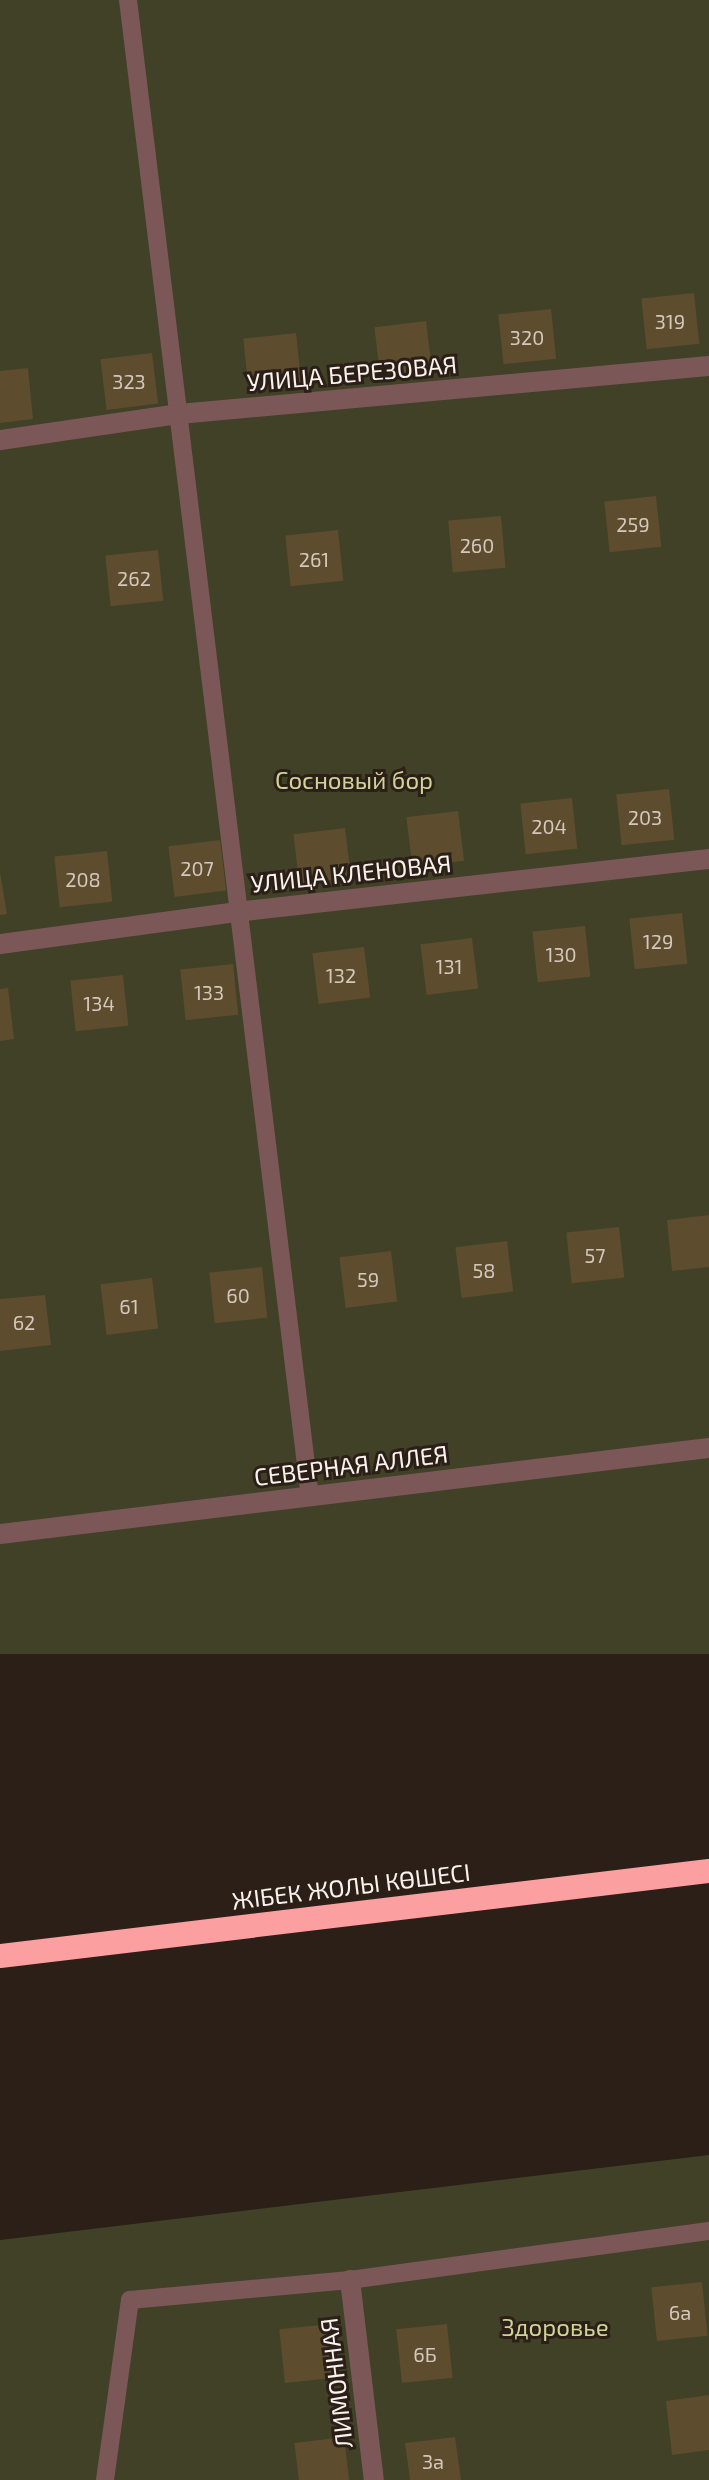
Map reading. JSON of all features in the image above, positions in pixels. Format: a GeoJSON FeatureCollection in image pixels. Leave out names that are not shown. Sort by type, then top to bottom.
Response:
{"type":"FeatureCollection","features":[{"type":"Feature","properties":{"kind":"highway","name":"ЖІБЕК ЖОЛЫ КӨШЕСІ"},"geometry":{"type":"LineString","coordinates":[[0,1956],[709,1871]]}},
{"type":"Feature","properties":{"kind":"street","name":"УЛИЦА БЕРЕЗОВАЯ"},"geometry":{"type":"LineString","coordinates":[[0,440],[179,414],[709,366]]}},
{"type":"Feature","properties":{"kind":"street","name":"УЛИЦА КЛЕНОВАЯ"},"geometry":{"type":"LineString","coordinates":[[0,944],[236,912],[709,859]]}},
{"type":"Feature","properties":{"kind":"street","name":"СЕВЕРНАЯ АЛЛЕЯ"},"geometry":{"type":"LineString","coordinates":[[0,1534],[709,1448]]}},
{"type":"Feature","properties":{"kind":"street","name":"ЛИМОННАЯ"},"geometry":{"type":"LineString","coordinates":[[350,2280],[374,2480]]}},
{"type":"Feature","properties":{"kind":"lane"},"geometry":{"type":"LineString","coordinates":[[128,0],[236,912],[310,1497]]}},
{"type":"Feature","properties":{"kind":"lane"},"geometry":{"type":"LineString","coordinates":[[105,2480],[130,2300],[350,2280],[709,2231]]}},
{"type":"Feature","properties":{"kind":"green space","name":"Сосновый бор"},"geometry":{"type":"Polygon","coordinates":[[[0,0],[709,0],[709,1654],[0,1654],[0,0]]]}},
{"type":"Feature","properties":{"kind":"green space","name":"Здоровье"},"geometry":{"type":"Polygon","coordinates":[[[709,2155],[709,2480],[0,2480],[0,2240],[709,2155]]]}},
{"type":"Feature","properties":{"kind":"building"},"geometry":{"type":"Polygon","coordinates":[[[694,293],[699,344],[647,349],[641,299],[694,293]]]}},
{"type":"Feature","properties":{"kind":"building"},"geometry":{"type":"Polygon","coordinates":[[[551,309],[556,359],[504,364],[498,315],[551,309]]]}},
{"type":"Feature","properties":{"kind":"building"},"geometry":{"type":"Polygon","coordinates":[[[426,321],[432,372],[381,378],[374,327],[426,321]]]}},
{"type":"Feature","properties":{"kind":"building"},"geometry":{"type":"Polygon","coordinates":[[[296,333],[301,384],[249,389],[243,339],[296,333]]]}},
{"type":"Feature","properties":{"kind":"building"},"geometry":{"type":"Polygon","coordinates":[[[152,353],[158,404],[107,410],[100,359],[152,353]]]}},
{"type":"Feature","properties":{"kind":"building"},"geometry":{"type":"Polygon","coordinates":[[[28,368],[33,419],[0,423],[0,371],[28,368]]]}},
{"type":"Feature","properties":{"kind":"building"},"geometry":{"type":"Polygon","coordinates":[[[656,496],[661,547],[610,552],[604,501],[656,496]]]}},
{"type":"Feature","properties":{"kind":"building"},"geometry":{"type":"Polygon","coordinates":[[[501,516],[506,568],[453,572],[448,521],[501,516]]]}},
{"type":"Feature","properties":{"kind":"building"},"geometry":{"type":"Polygon","coordinates":[[[338,530],[343,581],[291,586],[285,536],[338,530]]]}},
{"type":"Feature","properties":{"kind":"building"},"geometry":{"type":"Polygon","coordinates":[[[158,550],[163,601],[111,606],[105,556],[158,550]]]}},
{"type":"Feature","properties":{"kind":"building"},"geometry":{"type":"Polygon","coordinates":[[[669,789],[674,840],[622,845],[616,795],[669,789]]]}},
{"type":"Feature","properties":{"kind":"building"},"geometry":{"type":"Polygon","coordinates":[[[572,798],[577,849],[526,854],[520,803],[572,798]]]}},
{"type":"Feature","properties":{"kind":"building"},"geometry":{"type":"Polygon","coordinates":[[[458,811],[464,861],[412,867],[406,817],[458,811]]]}},
{"type":"Feature","properties":{"kind":"building"},"geometry":{"type":"Polygon","coordinates":[[[345,828],[351,878],[299,884],[293,834],[345,828]]]}},
{"type":"Feature","properties":{"kind":"building"},"geometry":{"type":"Polygon","coordinates":[[[220,840],[226,891],[175,897],[168,846],[220,840]]]}},
{"type":"Feature","properties":{"kind":"building"},"geometry":{"type":"Polygon","coordinates":[[[107,851],[112,902],[60,907],[54,857],[107,851]]]}},
{"type":"Feature","properties":{"kind":"building"},"geometry":{"type":"Polygon","coordinates":[[[0,872],[7,914],[0,915],[0,872]]]}},
{"type":"Feature","properties":{"kind":"building"},"geometry":{"type":"Polygon","coordinates":[[[682,913],[687,964],[635,969],[629,919],[682,913]]]}},
{"type":"Feature","properties":{"kind":"building"},"geometry":{"type":"Polygon","coordinates":[[[585,926],[590,977],[538,982],[532,932],[585,926]]]}},
{"type":"Feature","properties":{"kind":"building"},"geometry":{"type":"Polygon","coordinates":[[[472,938],[478,989],[427,995],[420,944],[472,938]]]}},
{"type":"Feature","properties":{"kind":"building"},"geometry":{"type":"Polygon","coordinates":[[[364,947],[370,998],[319,1004],[312,953],[364,947]]]}},
{"type":"Feature","properties":{"kind":"building"},"geometry":{"type":"Polygon","coordinates":[[[233,964],[238,1015],[186,1020],[180,970],[233,964]]]}},
{"type":"Feature","properties":{"kind":"building"},"geometry":{"type":"Polygon","coordinates":[[[123,975],[128,1026],[76,1031],[70,981],[123,975]]]}},
{"type":"Feature","properties":{"kind":"building"},"geometry":{"type":"Polygon","coordinates":[[[8,988],[14,1039],[0,1041],[0,989],[8,988]]]}},
{"type":"Feature","properties":{"kind":"building"},"geometry":{"type":"Polygon","coordinates":[[[709,1215],[709,1267],[672,1271],[667,1220],[709,1215]]]}},
{"type":"Feature","properties":{"kind":"building"},"geometry":{"type":"Polygon","coordinates":[[[619,1227],[624,1278],[572,1283],[566,1233],[619,1227]]]}},
{"type":"Feature","properties":{"kind":"building"},"geometry":{"type":"Polygon","coordinates":[[[507,1241],[513,1292],[462,1298],[455,1247],[507,1241]]]}},
{"type":"Feature","properties":{"kind":"building"},"geometry":{"type":"Polygon","coordinates":[[[391,1251],[397,1302],[346,1308],[339,1257],[391,1251]]]}},
{"type":"Feature","properties":{"kind":"building"},"geometry":{"type":"Polygon","coordinates":[[[262,1267],[267,1318],[215,1323],[209,1273],[262,1267]]]}},
{"type":"Feature","properties":{"kind":"building"},"geometry":{"type":"Polygon","coordinates":[[[152,1278],[158,1329],[107,1335],[100,1284],[152,1278]]]}},
{"type":"Feature","properties":{"kind":"building"},"geometry":{"type":"Polygon","coordinates":[[[45,1295],[51,1345],[0,1351],[0,1299],[45,1295]]]}},
{"type":"Feature","properties":{"kind":"building"},"geometry":{"type":"Polygon","coordinates":[[[702,2282],[708,2336],[657,2341],[651,2287],[702,2282]]]}},
{"type":"Feature","properties":{"kind":"building"},"geometry":{"type":"Polygon","coordinates":[[[330,2324],[336,2378],[285,2383],[279,2329],[330,2324]]]}},
{"type":"Feature","properties":{"kind":"building"},"geometry":{"type":"Polygon","coordinates":[[[447,2324],[453,2378],[402,2383],[396,2329],[447,2324]]]}},
{"type":"Feature","properties":{"kind":"building"},"geometry":{"type":"Polygon","coordinates":[[[709,2395],[709,2450],[672,2455],[666,2401],[709,2395]]]}},
{"type":"Feature","properties":{"kind":"building"},"geometry":{"type":"Polygon","coordinates":[[[344,2437],[349,2480],[299,2480],[294,2443],[344,2437]]]}},
{"type":"Feature","properties":{"kind":"building"},"geometry":{"type":"Polygon","coordinates":[[[455,2437],[461,2480],[410,2480],[405,2443],[455,2437]]]}}]}
